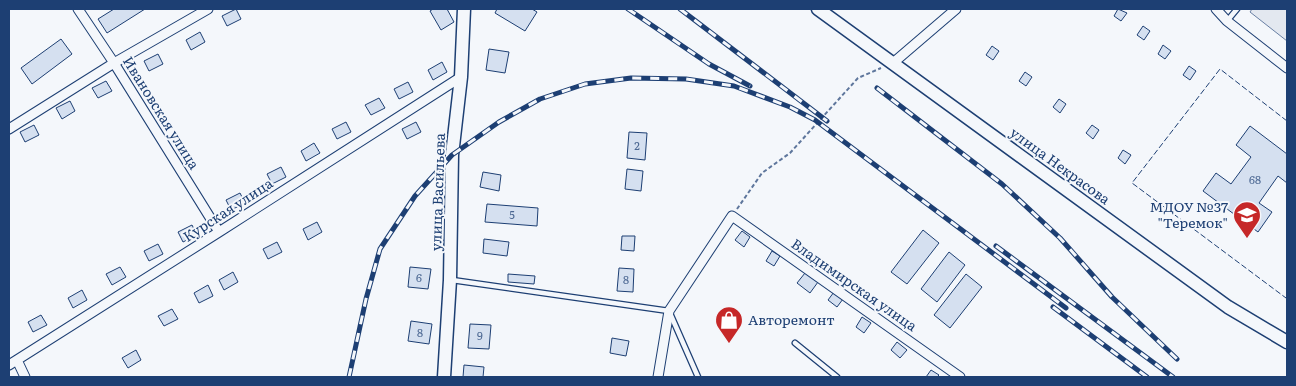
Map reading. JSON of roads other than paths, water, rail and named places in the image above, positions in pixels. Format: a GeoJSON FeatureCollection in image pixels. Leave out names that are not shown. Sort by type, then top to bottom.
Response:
{"type":"FeatureCollection","features":[{"type":"Feature","properties":{"kind":"street","name":"Ивановская улица"},"geometry":{"type":"LineString","coordinates":[[78,9],[114,63],[219,232]]}},
{"type":"Feature","properties":{"kind":"street"},"geometry":{"type":"LineString","coordinates":[[9,129],[114,63],[208,9]]}},
{"type":"Feature","properties":{"kind":"street","name":"улица Васильева"},"geometry":{"type":"LineString","coordinates":[[444,377],[450,280],[452,155],[461,77],[464,9]]}},
{"type":"Feature","properties":{"kind":"street","name":"улица Некрасова"},"geometry":{"type":"LineString","coordinates":[[818,9],[1228,307],[1287,342]]}},
{"type":"Feature","properties":{"kind":"street"},"geometry":{"type":"LineString","coordinates":[[893,63],[956,9]]}},
{"type":"Feature","properties":{"kind":"street"},"geometry":{"type":"LineString","coordinates":[[1216,9],[1227,21],[1287,68]]}},
{"type":"Feature","properties":{"kind":"street","name":"Курская улица"},"geometry":{"type":"LineString","coordinates":[[13,362],[461,77]]}},
{"type":"Feature","properties":{"kind":"street","name":"Владимирская улица"},"geometry":{"type":"LineString","coordinates":[[669,312],[732,216],[960,377]]}},
{"type":"Feature","properties":{"kind":"street"},"geometry":{"type":"LineString","coordinates":[[658,377],[669,312]]}},
{"type":"Feature","properties":{"kind":"street"},"geometry":{"type":"LineString","coordinates":[[13,362],[25,377]]}},
{"type":"Feature","properties":{"kind":"lane"},"geometry":{"type":"LineString","coordinates":[[1227,21],[1237,9]]}},
{"type":"Feature","properties":{"kind":"lane"},"geometry":{"type":"LineString","coordinates":[[450,280],[669,312],[698,377]]}},
{"type":"Feature","properties":{"kind":"lane"},"geometry":{"type":"LineString","coordinates":[[795,343],[837,377]]}},
{"type":"Feature","properties":{"kind":"railway"},"geometry":{"type":"LineString","coordinates":[[628,9],[709,64],[750,86]]}},
{"type":"Feature","properties":{"kind":"railway"},"geometry":{"type":"LineString","coordinates":[[680,9],[827,121]]}},
{"type":"Feature","properties":{"kind":"railway"},"geometry":{"type":"LineString","coordinates":[[349,377],[366,299],[380,249],[415,196],[452,155],[499,122],[540,99],[585,84],[631,78],[686,79],[734,86],[790,107],[815,120],[1066,308]]}},
{"type":"Feature","properties":{"kind":"railway"},"geometry":{"type":"LineString","coordinates":[[877,88],[1002,184],[1060,238],[1112,297],[1177,359]]}},
{"type":"Feature","properties":{"kind":"railway"},"geometry":{"type":"LineString","coordinates":[[996,246],[1173,377]]}},
{"type":"Feature","properties":{"kind":"railway"},"geometry":{"type":"LineString","coordinates":[[1053,307],[1147,377]]}},
{"type":"Feature","properties":{"kind":"place","name":"МДОУ №37 \"Теремок\""},"geometry":{"type":"Point","coordinates":[1247,239]}},
{"type":"Feature","properties":{"kind":"place","name":"Авторемонт"},"geometry":{"type":"Point","coordinates":[729,344]}}]}
